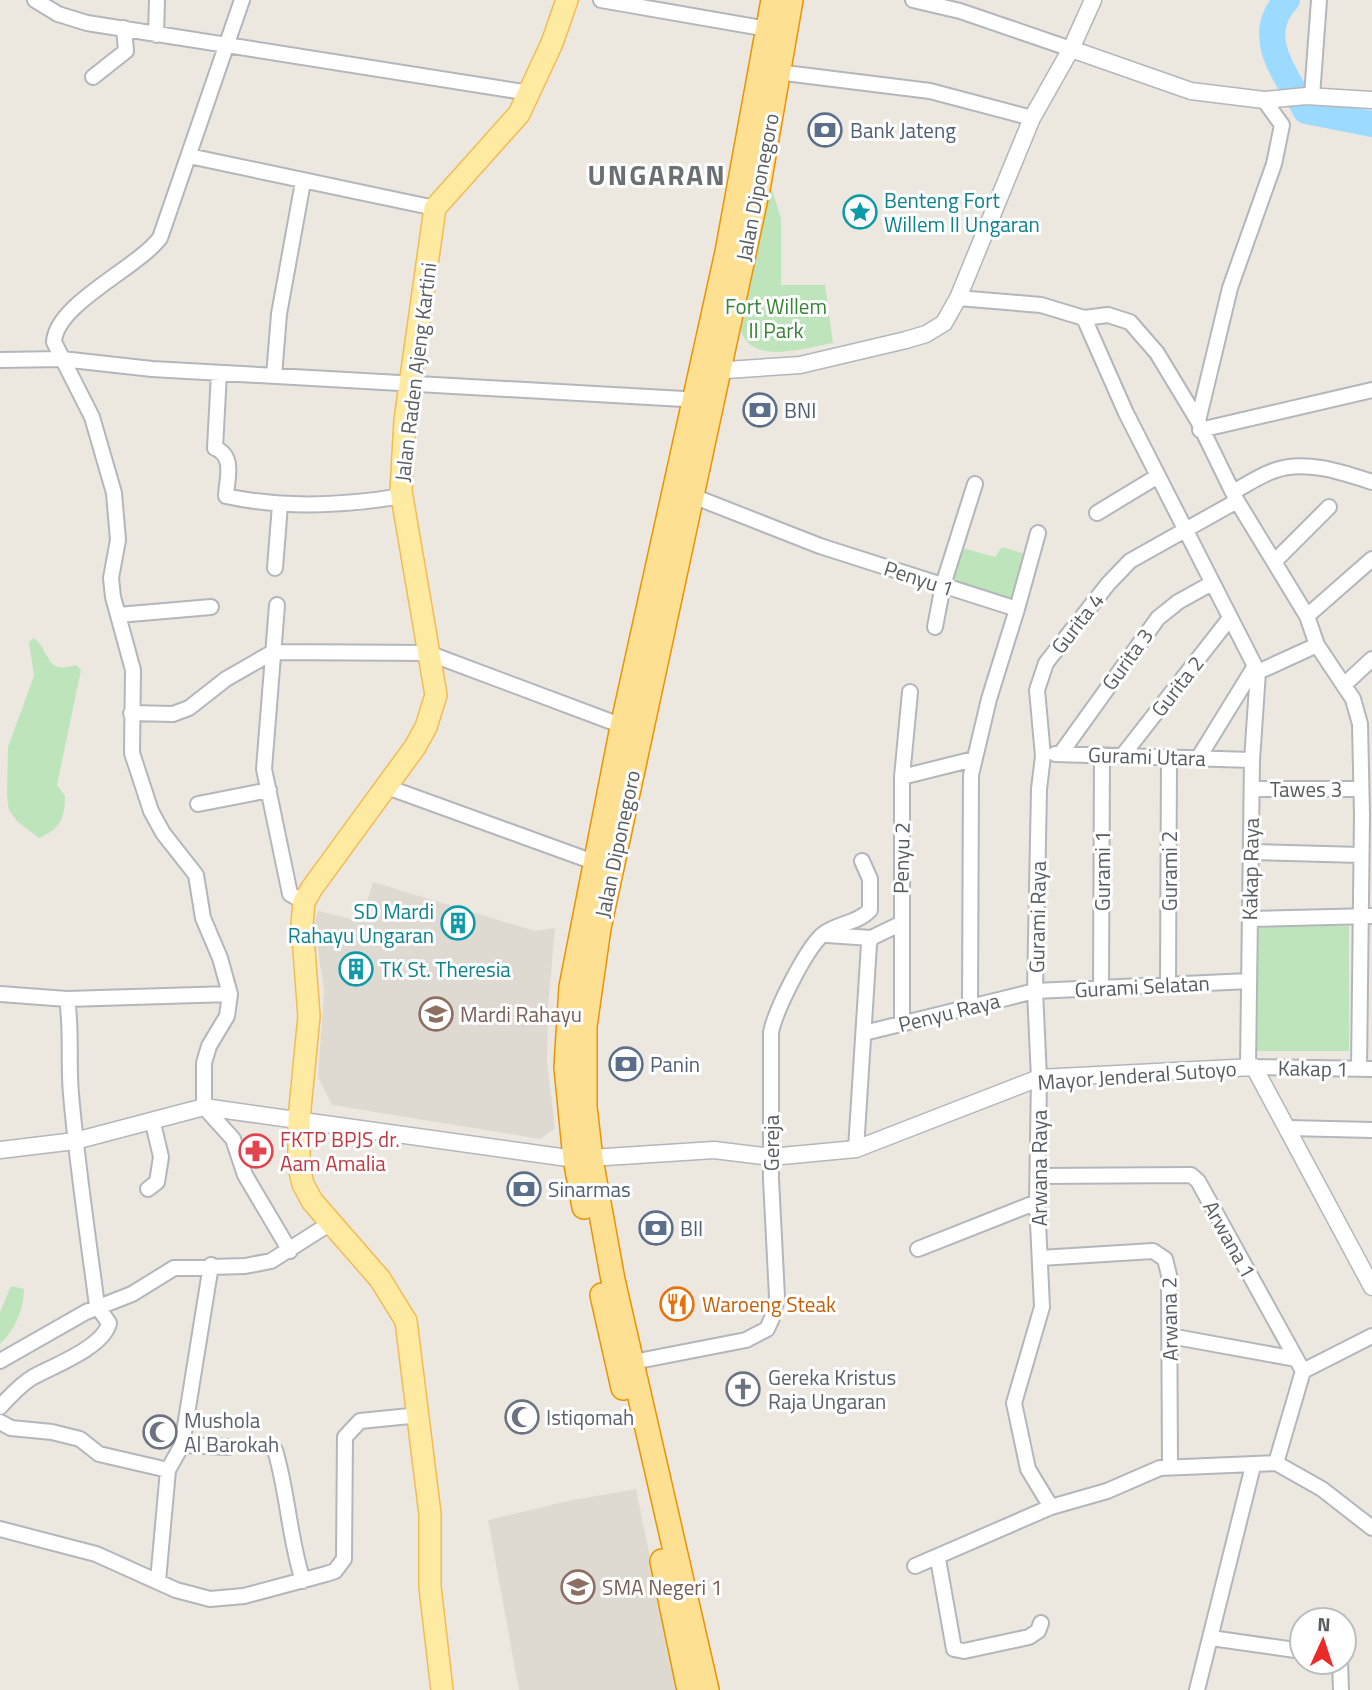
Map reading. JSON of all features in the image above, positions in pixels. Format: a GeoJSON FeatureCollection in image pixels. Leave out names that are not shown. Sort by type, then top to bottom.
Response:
{"type":"FeatureCollection","features":[{"type":"Feature","properties":{"kind":"highway","name":"Jalan Diponegoro"},"geometry":{"type":"LineString","coordinates":[[711,371],[773,0]]}},
{"type":"Feature","properties":{"kind":"highway","name":"Jalan Diponegoro"},"geometry":{"type":"LineString","coordinates":[[707,1690],[689,1648],[583,1159],[566,1067],[566,1029],[571,987],[603,866],[703,401],[764,157],[790,0]]}},
{"type":"Feature","properties":{"kind":"highway","name":"Jalan Diponegoro"},"geometry":{"type":"LineString","coordinates":[[583,1159],[633,1362],[669,1558]]}},
{"type":"Feature","properties":{"kind":"highway","name":"Jalan Diponegoro"},"geometry":{"type":"LineString","coordinates":[[689,1648],[689,1690]]}},
{"type":"Feature","properties":{"kind":"main road"},"geometry":{"type":"LineString","coordinates":[[435,208],[503,134],[530,93],[567,0]]}},
{"type":"Feature","properties":{"kind":"main road","name":"Jalan Raden Ajeng Kartini"},"geometry":{"type":"LineString","coordinates":[[304,902],[340,847],[387,787],[421,737],[433,708],[436,679],[428,653],[402,496],[405,420],[413,382],[435,208]]}},
{"type":"Feature","properties":{"kind":"main road"},"geometry":{"type":"LineString","coordinates":[[304,902],[302,924],[309,1016],[299,1119],[299,1167],[303,1184],[329,1224],[380,1279],[399,1305],[406,1321],[420,1415],[430,1514],[430,1587],[442,1690]]}},
{"type":"Feature","properties":{"kind":"street"},"geometry":{"type":"LineString","coordinates":[[35,0],[74,21],[530,93]]}},
{"type":"Feature","properties":{"kind":"street"},"geometry":{"type":"LineString","coordinates":[[156,35],[157,0]]}},
{"type":"Feature","properties":{"kind":"street"},"geometry":{"type":"LineString","coordinates":[[242,0],[160,238],[141,259],[74,308],[54,331],[54,342],[92,417],[114,493],[118,540],[111,578],[118,615],[134,670],[132,753],[151,811],[168,840],[196,875],[203,918],[220,958],[230,994],[227,1016],[216,1032],[204,1063],[204,1107],[233,1139],[245,1175],[290,1251]]}},
{"type":"Feature","properties":{"kind":"street"},"geometry":{"type":"LineString","coordinates":[[601,0],[768,29]]}},
{"type":"Feature","properties":{"kind":"street"},"geometry":{"type":"LineString","coordinates":[[914,0],[960,11],[1172,86],[1264,100],[1286,96],[1372,100]]}},
{"type":"Feature","properties":{"kind":"street"},"geometry":{"type":"LineString","coordinates":[[711,371],[800,365],[906,340],[926,334],[944,323],[958,298],[1032,118],[1071,50],[1093,0]]}},
{"type":"Feature","properties":{"kind":"street"},"geometry":{"type":"LineString","coordinates":[[1309,96],[1320,0]]}},
{"type":"Feature","properties":{"kind":"street"},"geometry":{"type":"LineString","coordinates":[[93,77],[126,51],[124,28]]}},
{"type":"Feature","properties":{"kind":"street"},"geometry":{"type":"LineString","coordinates":[[778,72],[930,91],[1032,118]]}},
{"type":"Feature","properties":{"kind":"street"},"geometry":{"type":"LineString","coordinates":[[1199,426],[1230,288],[1277,151],[1282,125],[1264,100]]}},
{"type":"Feature","properties":{"kind":"street"},"geometry":{"type":"LineString","coordinates":[[188,156],[435,208]]}},
{"type":"Feature","properties":{"kind":"street"},"geometry":{"type":"LineString","coordinates":[[274,376],[279,314],[303,182]]}},
{"type":"Feature","properties":{"kind":"street"},"geometry":{"type":"LineString","coordinates":[[958,298],[1041,304],[1084,318],[1108,315],[1130,322],[1157,353],[1235,496],[1307,616],[1317,645],[1344,685],[1357,711],[1360,759],[1361,855],[1367,916],[1366,1069]]}},
{"type":"Feature","properties":{"kind":"street"},"geometry":{"type":"LineString","coordinates":[[1084,318],[1158,476],[1256,669]]}},
{"type":"Feature","properties":{"kind":"street"},"geometry":{"type":"LineString","coordinates":[[0,360],[62,359],[219,373],[413,382],[703,401]]}},
{"type":"Feature","properties":{"kind":"street"},"geometry":{"type":"LineString","coordinates":[[219,373],[215,448],[225,452],[228,459],[226,496],[280,505],[354,504],[402,496]]}},
{"type":"Feature","properties":{"kind":"street"},"geometry":{"type":"LineString","coordinates":[[1199,426],[1372,390]]}},
{"type":"Feature","properties":{"kind":"street","name":"Gurita 4"},"geometry":{"type":"LineString","coordinates":[[1043,756],[1037,690],[1046,663],[1108,584],[1130,561],[1273,471],[1287,467],[1313,467],[1372,482]]}},
{"type":"Feature","properties":{"kind":"street"},"geometry":{"type":"LineString","coordinates":[[1097,513],[1158,476]]}},
{"type":"Feature","properties":{"kind":"street"},"geometry":{"type":"LineString","coordinates":[[935,627],[943,585],[975,484]]}},
{"type":"Feature","properties":{"kind":"street","name":"Penyu 1"},"geometry":{"type":"LineString","coordinates":[[684,493],[820,546],[1017,609]]}},
{"type":"Feature","properties":{"kind":"street"},"geometry":{"type":"LineString","coordinates":[[275,568],[280,505]]}},
{"type":"Feature","properties":{"kind":"street"},"geometry":{"type":"LineString","coordinates":[[1275,561],[1329,507]]}},
{"type":"Feature","properties":{"kind":"street"},"geometry":{"type":"LineString","coordinates":[[970,1006],[970,790],[974,759],[1038,533]]}},
{"type":"Feature","properties":{"kind":"street"},"geometry":{"type":"LineString","coordinates":[[1307,616],[1372,559]]}},
{"type":"Feature","properties":{"kind":"street","name":"Gurita 3"},"geometry":{"type":"LineString","coordinates":[[1061,753],[1158,618],[1212,583]]}},
{"type":"Feature","properties":{"kind":"street"},"geometry":{"type":"LineString","coordinates":[[277,605],[264,769],[290,894],[304,902]]}},
{"type":"Feature","properties":{"kind":"street"},"geometry":{"type":"LineString","coordinates":[[118,615],[211,607]]}},
{"type":"Feature","properties":{"kind":"street","name":"Gurita 2"},"geometry":{"type":"LineString","coordinates":[[1123,755],[1230,618]]}},
{"type":"Feature","properties":{"kind":"street"},"geometry":{"type":"LineString","coordinates":[[1199,757],[1256,669],[1317,645]]}},
{"type":"Feature","properties":{"kind":"street"},"geometry":{"type":"LineString","coordinates":[[131,713],[173,714],[189,708],[226,679],[274,652],[428,653],[631,729]]}},
{"type":"Feature","properties":{"kind":"street"},"geometry":{"type":"LineString","coordinates":[[1344,685],[1372,659]]}},
{"type":"Feature","properties":{"kind":"street","name":"Kakap Raya"},"geometry":{"type":"LineString","coordinates":[[1251,1068],[1249,981],[1256,669]]}},
{"type":"Feature","properties":{"kind":"street","name":"Penyu 2"},"geometry":{"type":"LineString","coordinates":[[902,1024],[902,777],[910,692]]}},
{"type":"Feature","properties":{"kind":"street"},"geometry":{"type":"LineString","coordinates":[[1360,759],[1372,748]]}},
{"type":"Feature","properties":{"kind":"street","name":"Gurami Utara"},"geometry":{"type":"LineString","coordinates":[[1043,756],[1061,753],[1252,760]]}},
{"type":"Feature","properties":{"kind":"street","name":"Gurami 1"},"geometry":{"type":"LineString","coordinates":[[1101,986],[1102,755]]}},
{"type":"Feature","properties":{"kind":"street","name":"Gurami Raya"},"geometry":{"type":"LineString","coordinates":[[1039,1078],[1035,991],[1039,789],[1043,756]]}},
{"type":"Feature","properties":{"kind":"street","name":"Gurami 2"},"geometry":{"type":"LineString","coordinates":[[1168,984],[1169,757]]}},
{"type":"Feature","properties":{"kind":"street"},"geometry":{"type":"LineString","coordinates":[[902,777],[974,759]]}},
{"type":"Feature","properties":{"kind":"street"},"geometry":{"type":"LineString","coordinates":[[387,787],[603,866]]}},
{"type":"Feature","properties":{"kind":"street","name":"Tawes 3"},"geometry":{"type":"LineString","coordinates":[[1252,789],[1361,789]]}},
{"type":"Feature","properties":{"kind":"street"},"geometry":{"type":"LineString","coordinates":[[198,804],[269,790]]}},
{"type":"Feature","properties":{"kind":"street"},"geometry":{"type":"LineString","coordinates":[[1251,852],[1361,855]]}},
{"type":"Feature","properties":{"kind":"street"},"geometry":{"type":"LineString","coordinates":[[823,934],[857,920],[870,910],[870,879],[862,860]]}},
{"type":"Feature","properties":{"kind":"street"},"geometry":{"type":"LineString","coordinates":[[1250,919],[1367,916]]}},
{"type":"Feature","properties":{"kind":"street"},"geometry":{"type":"LineString","coordinates":[[823,934],[871,938],[900,924]]}},
{"type":"Feature","properties":{"kind":"street","name":"Gereja"},"geometry":{"type":"LineString","coordinates":[[633,1362],[746,1340],[767,1329],[777,1297],[771,1157],[772,1026],[793,981],[823,934]]}},
{"type":"Feature","properties":{"kind":"street"},"geometry":{"type":"LineString","coordinates":[[856,1149],[871,938]]}},
{"type":"Feature","properties":{"kind":"street","name":"Gurami Selatan"},"geometry":{"type":"LineString","coordinates":[[1035,991],[1249,981]]}},
{"type":"Feature","properties":{"kind":"street","name":"Penyu Raya"},"geometry":{"type":"LineString","coordinates":[[864,1033],[1035,991]]}},
{"type":"Feature","properties":{"kind":"street"},"geometry":{"type":"LineString","coordinates":[[0,994],[67,999],[230,994]]}},
{"type":"Feature","properties":{"kind":"street"},"geometry":{"type":"LineString","coordinates":[[0,1407],[34,1377],[65,1363],[107,1331],[109,1323],[97,1306],[75,1141],[70,1091],[72,1028],[67,999]]}},
{"type":"Feature","properties":{"kind":"street","name":"Mayor Jenderal Sutoyo"},"geometry":{"type":"LineString","coordinates":[[204,1107],[583,1159],[714,1150],[771,1157],[856,1149],[1039,1078],[1251,1068],[1287,1128],[1372,1287]]}},
{"type":"Feature","properties":{"kind":"street","name":"Kakap 1"},"geometry":{"type":"LineString","coordinates":[[1251,1068],[1366,1069]]}},
{"type":"Feature","properties":{"kind":"street","name":"Arwana Raya"},"geometry":{"type":"LineString","coordinates":[[1039,1078],[1037,1202],[1040,1318],[1021,1371],[1014,1403],[1028,1469],[1051,1507]]}},
{"type":"Feature","properties":{"kind":"street"},"geometry":{"type":"LineString","coordinates":[[0,1150],[75,1141],[152,1123],[204,1107]]}},
{"type":"Feature","properties":{"kind":"street"},"geometry":{"type":"LineString","coordinates":[[148,1189],[157,1182],[160,1166],[152,1123]]}},
{"type":"Feature","properties":{"kind":"street"},"geometry":{"type":"LineString","coordinates":[[1287,1128],[1372,1130]]}},
{"type":"Feature","properties":{"kind":"street","name":"Arwana 1"},"geometry":{"type":"LineString","coordinates":[[1038,1176],[1175,1173],[1195,1177],[1300,1365]]}},
{"type":"Feature","properties":{"kind":"street"},"geometry":{"type":"LineString","coordinates":[[918,1249],[1037,1202]]}},
{"type":"Feature","properties":{"kind":"street"},"geometry":{"type":"LineString","coordinates":[[0,1361],[97,1306],[132,1294],[174,1268],[259,1264],[290,1251],[329,1224]]}},
{"type":"Feature","properties":{"kind":"street","name":"Arwana 2"},"geometry":{"type":"LineString","coordinates":[[1040,1258],[1153,1251],[1162,1254],[1169,1275],[1170,1466]]}},
{"type":"Feature","properties":{"kind":"street"},"geometry":{"type":"LineString","coordinates":[[158,1581],[168,1470],[182,1445],[211,1265]]}},
{"type":"Feature","properties":{"kind":"street"},"geometry":{"type":"LineString","coordinates":[[1170,1336],[1300,1365],[1372,1336]]}},
{"type":"Feature","properties":{"kind":"street"},"geometry":{"type":"LineString","coordinates":[[1276,1464],[1300,1365]]}},
{"type":"Feature","properties":{"kind":"street"},"geometry":{"type":"LineString","coordinates":[[0,1529],[96,1554],[198,1598],[219,1600],[303,1581],[335,1571],[344,1559],[343,1446],[351,1428],[360,1421],[420,1415]]}},
{"type":"Feature","properties":{"kind":"street"},"geometry":{"type":"LineString","coordinates":[[0,1422],[11,1428],[52,1432],[80,1440],[99,1454],[168,1470]]}},
{"type":"Feature","properties":{"kind":"street"},"geometry":{"type":"LineString","coordinates":[[182,1445],[228,1447]]}},
{"type":"Feature","properties":{"kind":"street"},"geometry":{"type":"LineString","coordinates":[[275,1450],[285,1483],[291,1545],[303,1581]]}},
{"type":"Feature","properties":{"kind":"street"},"geometry":{"type":"LineString","coordinates":[[915,1566],[937,1559],[1051,1507],[1107,1491],[1170,1466],[1276,1464],[1322,1489],[1372,1528]]}},
{"type":"Feature","properties":{"kind":"street"},"geometry":{"type":"LineString","coordinates":[[1197,1690],[1253,1466]]}},
{"type":"Feature","properties":{"kind":"street"},"geometry":{"type":"LineString","coordinates":[[937,1559],[956,1651],[1029,1636],[1038,1631],[1041,1623]]}},
{"type":"Feature","properties":{"kind":"street"},"geometry":{"type":"LineString","coordinates":[[1211,1639],[1288,1649]]}},
{"type":"Feature","properties":{"kind":"shaded area","name":"Mardi Rahayu"},"geometry":{"type":"Polygon","coordinates":[[[373,882],[535,931],[555,928],[548,1007],[547,1063],[555,1128],[540,1139],[332,1105],[318,1077],[324,991],[314,923],[318,911],[361,921],[373,882]]]}},
{"type":"Feature","properties":{"kind":"shaded area","name":"SMA Negeri 1"},"geometry":{"type":"Polygon","coordinates":[[[636,1489],[677,1690],[519,1690],[488,1520],[568,1501],[636,1489]]]}},
{"type":"Feature","properties":{"kind":"green space","name":"Fort Willem II Park"},"geometry":{"type":"Polygon","coordinates":[[[767,175],[781,218],[781,285],[825,285],[833,343],[777,352],[764,351],[744,338],[739,324],[767,175]]]}},
{"type":"Feature","properties":{"kind":"green space"},"geometry":{"type":"Polygon","coordinates":[[[1002,547],[1028,555],[1013,604],[947,582],[963,548],[995,557],[1002,547]]]}},
{"type":"Feature","properties":{"kind":"green space"},"geometry":{"type":"Polygon","coordinates":[[[34,638],[54,665],[76,665],[81,670],[57,785],[65,796],[64,811],[56,827],[39,838],[17,821],[9,810],[7,797],[8,747],[34,676],[29,642],[34,638]]]}},
{"type":"Feature","properties":{"kind":"green space"},"geometry":{"type":"Polygon","coordinates":[[[1254,926],[1349,926],[1349,1051],[1254,1051],[1254,926]]]}},
{"type":"Feature","properties":{"kind":"green space"},"geometry":{"type":"Polygon","coordinates":[[[11,1286],[24,1289],[22,1304],[18,1319],[0,1344],[0,1312],[11,1286]]]}},
{"type":"Feature","properties":{"kind":"waterway"},"geometry":{"type":"LineString","coordinates":[[1287,0],[1277,14],[1273,42],[1282,70],[1306,111],[1372,124]]}},
{"type":"Feature","properties":{"kind":"place","name":"Bank Jateng"},"geometry":{"type":"Point","coordinates":[825,130]}},
{"type":"Feature","properties":{"kind":"place","name":"Benteng Fort Willem II Ungaran"},"geometry":{"type":"Point","coordinates":[860,212]}},
{"type":"Feature","properties":{"kind":"place","name":"BNI"},"geometry":{"type":"Point","coordinates":[760,410]}},
{"type":"Feature","properties":{"kind":"place","name":"SD Mardi Rahayu Ungaran"},"geometry":{"type":"Point","coordinates":[458,923]}},
{"type":"Feature","properties":{"kind":"place","name":"TK St. Theresia"},"geometry":{"type":"Point","coordinates":[356,969]}},
{"type":"Feature","properties":{"kind":"place","name":"Mardi Rahayu"},"geometry":{"type":"Point","coordinates":[436,1014]}},
{"type":"Feature","properties":{"kind":"place","name":"Panin"},"geometry":{"type":"Point","coordinates":[626,1064]}},
{"type":"Feature","properties":{"kind":"place","name":"FKTP BPJS dr. Aam Amalia"},"geometry":{"type":"Point","coordinates":[256,1151]}},
{"type":"Feature","properties":{"kind":"place","name":"Sinarmas"},"geometry":{"type":"Point","coordinates":[524,1189]}},
{"type":"Feature","properties":{"kind":"place","name":"BII"},"geometry":{"type":"Point","coordinates":[656,1228]}},
{"type":"Feature","properties":{"kind":"place","name":"Waroeng Steak"},"geometry":{"type":"Point","coordinates":[677,1304]}},
{"type":"Feature","properties":{"kind":"place","name":"Gereka Kristus Raja Ungaran"},"geometry":{"type":"Point","coordinates":[743,1389]}},
{"type":"Feature","properties":{"kind":"place","name":"Istiqomah"},"geometry":{"type":"Point","coordinates":[522,1417]}},
{"type":"Feature","properties":{"kind":"place","name":"Mushola Al Barokah"},"geometry":{"type":"Point","coordinates":[160,1432]}},
{"type":"Feature","properties":{"kind":"place","name":"SMA Negeri 1"},"geometry":{"type":"Point","coordinates":[578,1587]}},
{"type":"Feature","properties":{"kind":"district","name":"UNGARAN"},"geometry":{"type":"Point","coordinates":[657,174]}}]}
